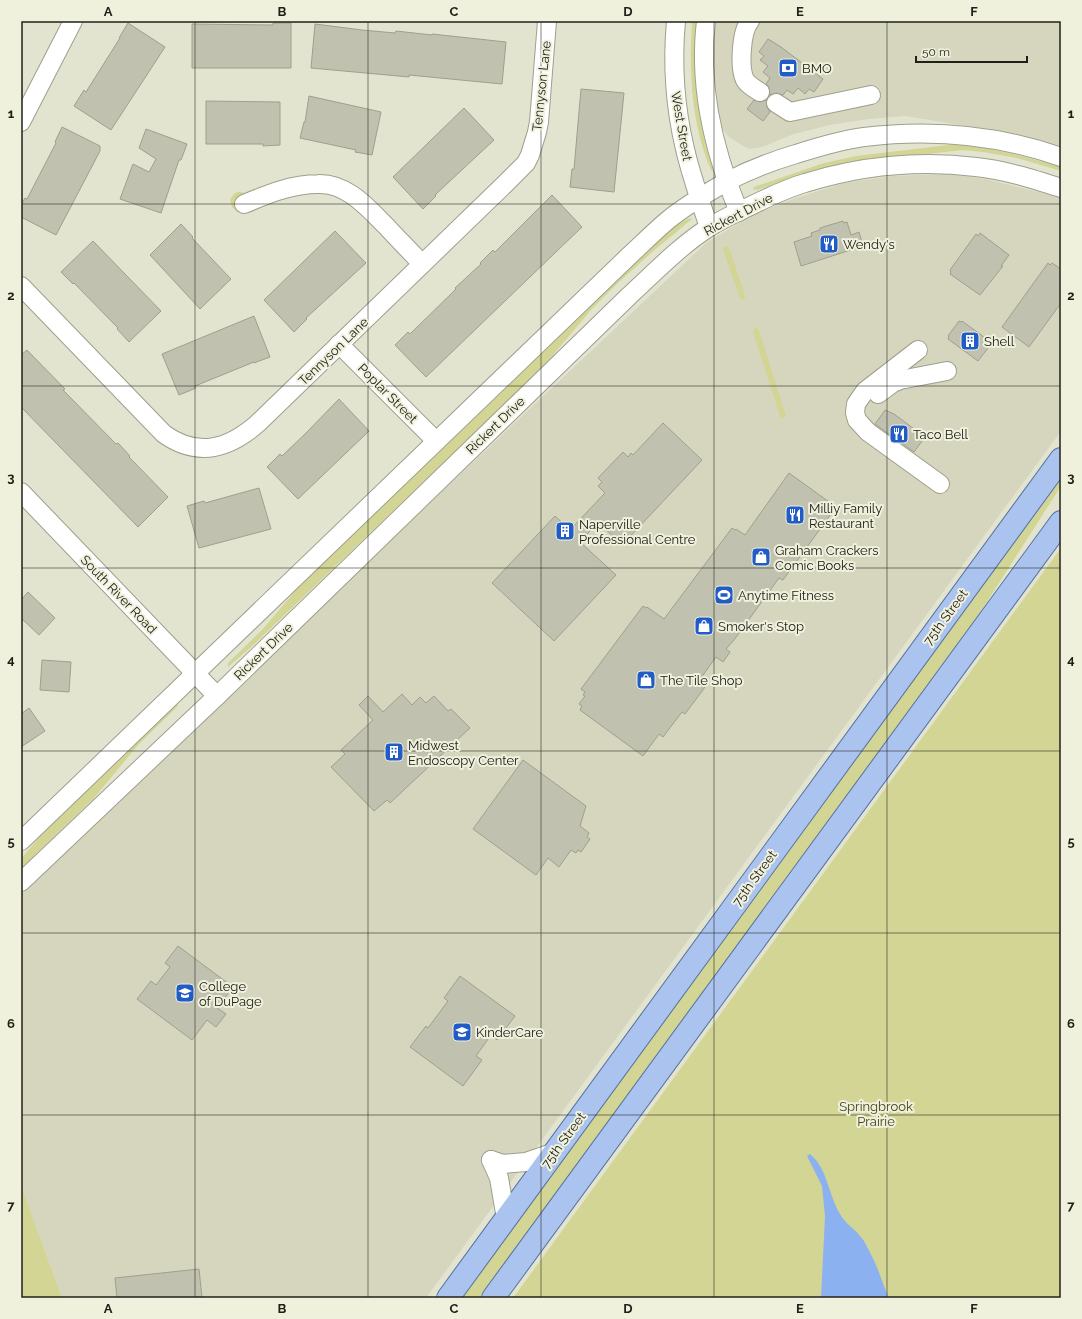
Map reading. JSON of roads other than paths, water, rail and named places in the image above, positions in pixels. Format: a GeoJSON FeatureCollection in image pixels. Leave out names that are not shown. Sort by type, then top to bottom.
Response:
{"type":"FeatureCollection","features":[{"type":"Feature","properties":{"kind":"main road","name":"75th Street"},"geometry":{"type":"LineString","coordinates":[[448,1298],[1061,459]]}},
{"type":"Feature","properties":{"kind":"main road"},"geometry":{"type":"LineString","coordinates":[[492,1298],[1061,522]]}},
{"type":"Feature","properties":{"kind":"street"},"geometry":{"type":"LineString","coordinates":[[21,122],[73,21]]}},
{"type":"Feature","properties":{"kind":"street","name":"Tennyson Lane"},"geometry":{"type":"LineString","coordinates":[[21,286],[154,425],[172,440],[195,447],[218,447],[236,440],[246,434],[526,163],[530,155],[539,122],[547,21]]}},
{"type":"Feature","properties":{"kind":"street","name":"West Street"},"geometry":{"type":"LineString","coordinates":[[676,21],[674,63],[677,104],[685,149],[699,199],[709,227]]}},
{"type":"Feature","properties":{"kind":"street"},"geometry":{"type":"LineString","coordinates":[[706,21],[704,53],[707,98],[714,139],[726,182],[738,212]]}},
{"type":"Feature","properties":{"kind":"street"},"geometry":{"type":"LineString","coordinates":[[750,21],[744,31],[742,42],[743,73],[746,81],[760,92]]}},
{"type":"Feature","properties":{"kind":"street"},"geometry":{"type":"LineString","coordinates":[[776,103],[790,112],[871,95]]}},
{"type":"Feature","properties":{"kind":"street"},"geometry":{"type":"LineString","coordinates":[[21,841],[630,255],[669,219],[699,199],[726,182],[756,168],[811,149],[856,138],[923,134],[972,136],[1023,145],[1061,157]]}},
{"type":"Feature","properties":{"kind":"street","name":"Rickert Drive"},"geometry":{"type":"LineString","coordinates":[[21,882],[217,696],[625,300],[676,253],[709,227],[771,196],[804,183],[848,172],[890,166],[944,164],[977,167],[1022,175],[1061,188]]}},
{"type":"Feature","properties":{"kind":"street"},"geometry":{"type":"LineString","coordinates":[[244,204],[278,190],[318,184],[336,186],[344,189],[359,199],[422,264]]}},
{"type":"Feature","properties":{"kind":"street","name":"Poplar Street"},"geometry":{"type":"LineString","coordinates":[[339,344],[436,442]]}},
{"type":"Feature","properties":{"kind":"street"},"geometry":{"type":"LineString","coordinates":[[918,350],[865,391],[856,404],[855,413],[861,426],[868,432],[940,484]]}},
{"type":"Feature","properties":{"kind":"street"},"geometry":{"type":"LineString","coordinates":[[861,426],[862,412],[866,405],[870,400],[893,383],[900,380],[946,371]]}},
{"type":"Feature","properties":{"kind":"street","name":"South River Road"},"geometry":{"type":"LineString","coordinates":[[21,492],[217,696]]}},
{"type":"Feature","properties":{"kind":"street"},"geometry":{"type":"LineString","coordinates":[[506,1219],[499,1178],[491,1160],[504,1164],[526,1162],[555,1152]]}},
{"type":"Feature","properties":{"kind":"water"},"geometry":{"type":"Polygon","coordinates":[[[810,1154],[821,1167],[840,1214],[864,1241],[877,1267],[889,1298],[821,1298],[825,1216],[822,1186],[807,1156],[810,1154]]]}},
{"type":"Feature","properties":{"kind":"place","name":"BMO"},"geometry":{"type":"Point","coordinates":[788,68]}},
{"type":"Feature","properties":{"kind":"place","name":"Wendy's"},"geometry":{"type":"Point","coordinates":[829,244]}},
{"type":"Feature","properties":{"kind":"place","name":"Shell"},"geometry":{"type":"Point","coordinates":[970,341]}},
{"type":"Feature","properties":{"kind":"place","name":"Taco Bell"},"geometry":{"type":"Point","coordinates":[899,434]}},
{"type":"Feature","properties":{"kind":"place","name":"Milliy Family Restaurant"},"geometry":{"type":"Point","coordinates":[795,515]}},
{"type":"Feature","properties":{"kind":"place","name":"Naperville Professional Centre"},"geometry":{"type":"Point","coordinates":[565,531]}},
{"type":"Feature","properties":{"kind":"place","name":"Graham Crackers Comic Books"},"geometry":{"type":"Point","coordinates":[761,557]}},
{"type":"Feature","properties":{"kind":"place","name":"Anytime Fitness"},"geometry":{"type":"Point","coordinates":[724,595]}},
{"type":"Feature","properties":{"kind":"place","name":"Smoker's Stop"},"geometry":{"type":"Point","coordinates":[704,626]}},
{"type":"Feature","properties":{"kind":"place","name":"The Tile Shop"},"geometry":{"type":"Point","coordinates":[646,680]}},
{"type":"Feature","properties":{"kind":"place","name":"Midwest Endoscopy Center"},"geometry":{"type":"Point","coordinates":[394,752]}},
{"type":"Feature","properties":{"kind":"place","name":"College of DuPage"},"geometry":{"type":"Point","coordinates":[185,993]}},
{"type":"Feature","properties":{"kind":"place","name":"KinderCare"},"geometry":{"type":"Point","coordinates":[462,1032]}},
{"type":"Feature","properties":{"kind":"park label","name":"Springbrook Prairie"},"geometry":{"type":"Point","coordinates":[876,1114]}}]}
